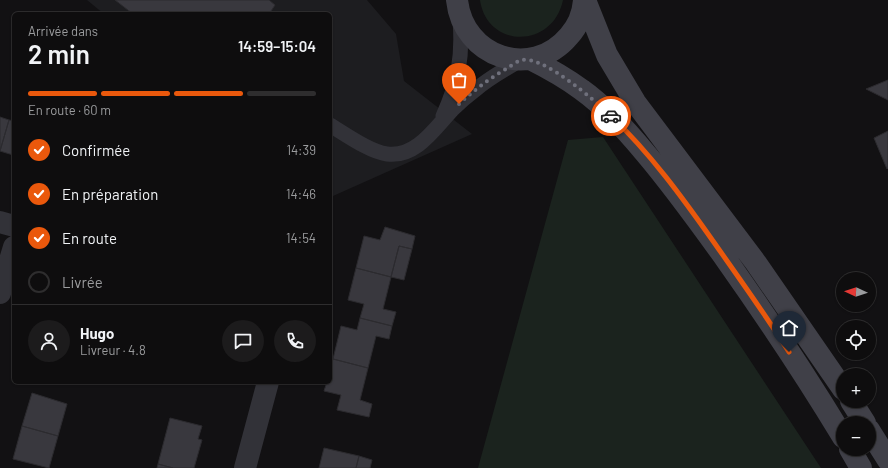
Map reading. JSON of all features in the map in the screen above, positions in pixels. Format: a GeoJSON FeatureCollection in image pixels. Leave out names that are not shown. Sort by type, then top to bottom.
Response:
{"type":"FeatureCollection","features":[{"type":"Feature","properties":{"kind":"main road"},"geometry":{"type":"LineString","coordinates":[[526,59],[550,52],[565,41],[578,24],[584,0]]}},
{"type":"Feature","properties":{"kind":"main road"},"geometry":{"type":"LineString","coordinates":[[584,0],[603,47],[635,102],[756,263],[836,379]]}},
{"type":"Feature","properties":{"kind":"main road"},"geometry":{"type":"LineString","coordinates":[[458,9],[470,35],[484,48],[502,57],[526,59],[561,75],[594,99],[625,129],[683,199],[763,312],[836,426]]}},
{"type":"Feature","properties":{"kind":"main road"},"geometry":{"type":"LineString","coordinates":[[876,441],[888,460]]}},
{"type":"Feature","properties":{"kind":"main road"},"geometry":{"type":"LineString","coordinates":[[854,456],[861,468]]}},
{"type":"Feature","properties":{"kind":"street"},"geometry":{"type":"LineString","coordinates":[[0,222],[12,225]]}},
{"type":"Feature","properties":{"kind":"street"},"geometry":{"type":"LineString","coordinates":[[0,293],[12,254]]}},
{"type":"Feature","properties":{"kind":"street"},"geometry":{"type":"LineString","coordinates":[[245,468],[267,384]]}},
{"type":"Feature","properties":{"kind":"lane"},"geometry":{"type":"LineString","coordinates":[[438,126],[456,82],[462,49],[458,9]]}},
{"type":"Feature","properties":{"kind":"lane"},"geometry":{"type":"LineString","coordinates":[[332,126],[359,143],[378,152],[399,154],[418,146],[426,140],[459,104],[483,83],[526,59]]}},
{"type":"Feature","properties":{"kind":"shaded area"},"geometry":{"type":"Polygon","coordinates":[[[87,0],[367,0],[396,34],[404,81],[472,134],[333,196],[332,12],[102,12],[87,0]]]}},
{"type":"Feature","properties":{"kind":"shaded area"},"geometry":{"type":"Polygon","coordinates":[[[480,0],[563,0],[557,16],[547,28],[534,34],[520,37],[507,34],[495,28],[485,16],[480,0]]]}},
{"type":"Feature","properties":{"kind":"shaded area"},"geometry":{"type":"Polygon","coordinates":[[[603,137],[821,468],[478,468],[568,140],[603,137]]]}},
{"type":"Feature","properties":{"kind":"building"},"geometry":{"type":"Polygon","coordinates":[[[115,0],[269,0],[275,5],[270,12],[130,12],[115,0]]]}},
{"type":"Feature","properties":{"kind":"building"},"geometry":{"type":"Polygon","coordinates":[[[888,80],[888,100],[866,89],[888,80]]]}},
{"type":"Feature","properties":{"kind":"building"},"geometry":{"type":"Polygon","coordinates":[[[0,117],[9,120],[0,151],[0,117]]]}},
{"type":"Feature","properties":{"kind":"building"},"geometry":{"type":"Polygon","coordinates":[[[9,120],[12,121],[12,155],[0,151],[9,120]]]}},
{"type":"Feature","properties":{"kind":"building"},"geometry":{"type":"Polygon","coordinates":[[[888,131],[888,168],[887,169],[874,138],[888,131]]]}},
{"type":"Feature","properties":{"kind":"building"},"geometry":{"type":"Polygon","coordinates":[[[385,227],[415,236],[412,249],[399,246],[391,277],[356,268],[364,236],[380,240],[385,227]]]}},
{"type":"Feature","properties":{"kind":"building"},"geometry":{"type":"Polygon","coordinates":[[[399,246],[412,249],[404,280],[391,277],[399,246]]]}},
{"type":"Feature","properties":{"kind":"building"},"geometry":{"type":"Polygon","coordinates":[[[356,268],[391,277],[383,309],[396,312],[392,326],[360,318],[364,304],[348,300],[356,268]]]}},
{"type":"Feature","properties":{"kind":"building"},"geometry":{"type":"Polygon","coordinates":[[[360,318],[392,326],[389,339],[376,336],[368,368],[333,359],[341,326],[357,330],[360,318]]]}},
{"type":"Feature","properties":{"kind":"building"},"geometry":{"type":"Polygon","coordinates":[[[333,359],[368,368],[360,400],[372,404],[369,417],[337,410],[341,395],[324,391],[326,384],[332,384],[333,359]]]}},
{"type":"Feature","properties":{"kind":"building"},"geometry":{"type":"Polygon","coordinates":[[[32,393],[67,404],[58,436],[22,426],[32,393]]]}},
{"type":"Feature","properties":{"kind":"building"},"geometry":{"type":"Polygon","coordinates":[[[170,418],[202,426],[198,439],[202,440],[194,468],[173,468],[158,464],[170,418]]]}},
{"type":"Feature","properties":{"kind":"building"},"geometry":{"type":"Polygon","coordinates":[[[22,426],[58,436],[49,468],[13,459],[22,426]]]}},
{"type":"Feature","properties":{"kind":"building"},"geometry":{"type":"Polygon","coordinates":[[[324,448],[359,456],[356,468],[319,468],[324,448]]]}},
{"type":"Feature","properties":{"kind":"building"},"geometry":{"type":"Polygon","coordinates":[[[359,456],[372,460],[370,468],[356,468],[359,456]]]}},
{"type":"Feature","properties":{"kind":"building"},"geometry":{"type":"Polygon","coordinates":[[[158,464],[173,468],[157,468],[158,464]]]}},
{"type":"Feature","properties":{"kind":"way so far"},"geometry":{"type":"LineString","coordinates":[[459,104],[483,83],[521,60],[530,59],[561,75],[594,99],[611,116]]}},
{"type":"Feature","properties":{"kind":"route"},"geometry":{"type":"LineString","coordinates":[[611,116],[633,138],[676,190],[759,306],[789,352]]}}]}
